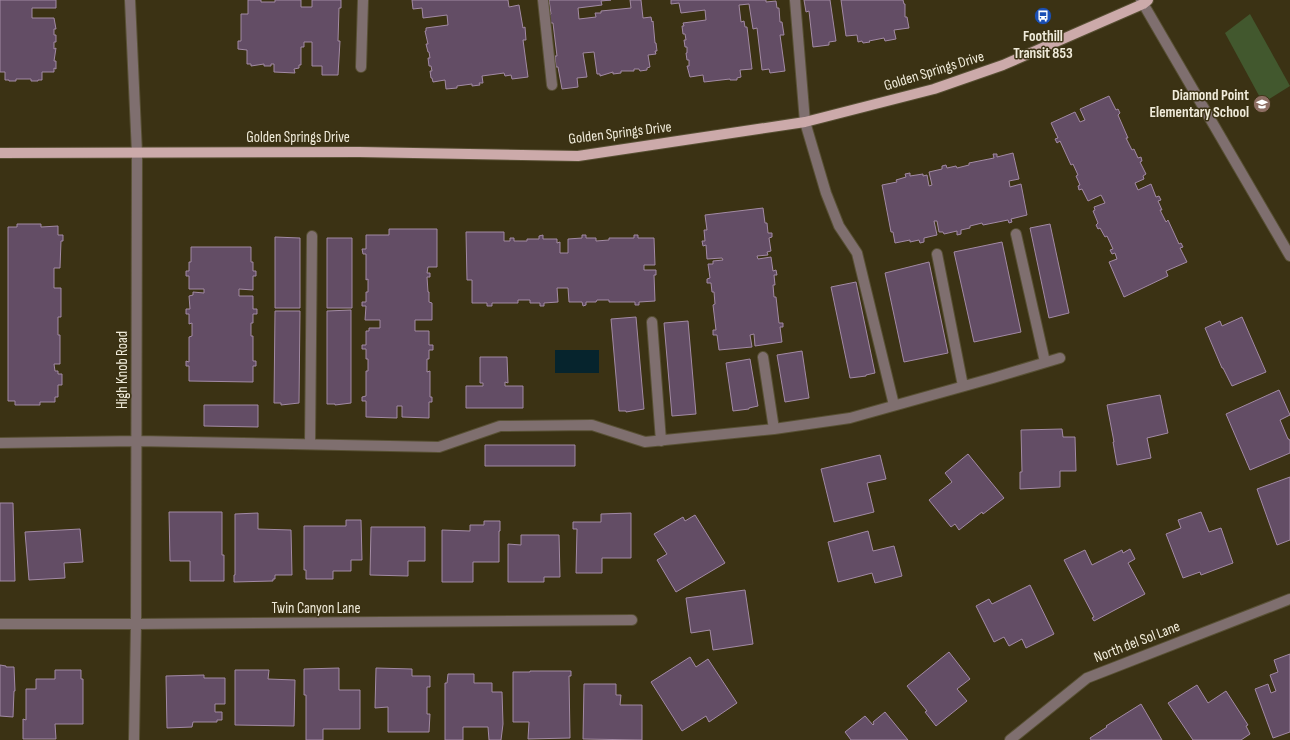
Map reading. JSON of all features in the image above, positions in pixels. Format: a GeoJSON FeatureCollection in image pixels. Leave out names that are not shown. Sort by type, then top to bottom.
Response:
{"type":"FeatureCollection","features":[{"type":"Feature","properties":{"kind":"main road","name":"Golden Springs Drive"},"geometry":{"type":"LineString","coordinates":[[0,153],[360,152],[578,156],[805,122],[934,89],[1003,65],[1144,1]]}},
{"type":"Feature","properties":{"kind":"street","name":"High Knob Road"},"geometry":{"type":"LineString","coordinates":[[130,0],[137,153],[137,441],[134,740]]}},
{"type":"Feature","properties":{"kind":"street"},"geometry":{"type":"LineString","coordinates":[[361,67],[363,0]]}},
{"type":"Feature","properties":{"kind":"street"},"geometry":{"type":"LineString","coordinates":[[543,0],[552,86]]}},
{"type":"Feature","properties":{"kind":"street"},"geometry":{"type":"LineString","coordinates":[[795,0],[805,122],[831,206],[839,226],[857,253],[894,405]]}},
{"type":"Feature","properties":{"kind":"street"},"geometry":{"type":"LineString","coordinates":[[1144,1],[1290,256]]}},
{"type":"Feature","properties":{"kind":"street"},"geometry":{"type":"LineString","coordinates":[[1016,234],[1044,362]]}},
{"type":"Feature","properties":{"kind":"street"},"geometry":{"type":"LineString","coordinates":[[310,444],[312,236]]}},
{"type":"Feature","properties":{"kind":"street"},"geometry":{"type":"LineString","coordinates":[[937,254],[963,386]]}},
{"type":"Feature","properties":{"kind":"street"},"geometry":{"type":"LineString","coordinates":[[652,322],[661,440]]}},
{"type":"Feature","properties":{"kind":"street"},"geometry":{"type":"LineString","coordinates":[[763,357],[774,429]]}},
{"type":"Feature","properties":{"kind":"street"},"geometry":{"type":"LineString","coordinates":[[0,443],[137,441],[439,446],[500,426],[592,426],[645,442],[774,429],[850,418],[1060,358]]}},
{"type":"Feature","properties":{"kind":"street","name":"North del Sol Lane"},"geometry":{"type":"LineString","coordinates":[[1010,740],[1087,678],[1290,599]]}},
{"type":"Feature","properties":{"kind":"street","name":"Twin Canyon Lane"},"geometry":{"type":"LineString","coordinates":[[0,624],[632,620]]}},
{"type":"Feature","properties":{"kind":"street"},"geometry":{"type":"LineString","coordinates":[[1019,732],[1026,740]]}},
{"type":"Feature","properties":{"kind":"green space"},"geometry":{"type":"Polygon","coordinates":[[[1250,14],[1290,86],[1263,103],[1225,33],[1250,14]]]}},
{"type":"Feature","properties":{"kind":"water"},"geometry":{"type":"Polygon","coordinates":[[[555,350],[599,350],[599,373],[555,373],[555,350]]]}},
{"type":"Feature","properties":{"kind":"building"},"geometry":{"type":"Polygon","coordinates":[[[0,0],[56,0],[56,8],[32,8],[32,18],[54,18],[56,29],[54,29],[56,42],[54,42],[54,49],[56,48],[54,61],[56,61],[56,69],[54,68],[54,72],[42,72],[42,80],[31,81],[31,79],[16,79],[16,81],[9,81],[5,80],[5,72],[0,72],[0,0]]]}},
{"type":"Feature","properties":{"kind":"building"},"geometry":{"type":"Polygon","coordinates":[[[248,0],[275,2],[275,0],[301,0],[301,7],[312,7],[312,0],[341,0],[341,8],[339,8],[338,41],[340,41],[338,75],[322,75],[322,66],[312,66],[312,42],[304,42],[304,47],[301,47],[301,65],[299,65],[299,68],[294,69],[295,73],[274,72],[274,64],[271,64],[271,66],[264,66],[264,64],[251,66],[251,64],[247,64],[247,50],[238,49],[238,41],[241,41],[241,14],[248,14],[248,0]]]}},
{"type":"Feature","properties":{"kind":"building"},"geometry":{"type":"Polygon","coordinates":[[[412,0],[508,0],[509,7],[519,5],[523,28],[525,27],[526,40],[523,40],[528,77],[512,79],[511,75],[505,76],[504,73],[482,76],[483,83],[479,83],[480,85],[472,86],[472,84],[446,89],[445,80],[433,82],[430,71],[432,71],[431,66],[429,66],[428,58],[430,58],[426,44],[428,44],[425,31],[426,28],[448,25],[447,15],[423,18],[422,8],[413,9],[412,0]]]}},
{"type":"Feature","properties":{"kind":"building"},"geometry":{"type":"Polygon","coordinates":[[[549,0],[611,0],[601,1],[602,5],[578,8],[579,19],[596,17],[595,13],[601,13],[601,11],[631,8],[630,0],[641,0],[643,18],[651,17],[652,22],[653,21],[656,43],[656,54],[648,55],[650,67],[647,68],[647,70],[640,71],[639,69],[634,69],[634,71],[621,71],[621,73],[613,74],[613,72],[600,76],[600,74],[597,74],[594,52],[583,53],[587,77],[577,78],[578,87],[562,89],[558,67],[556,67],[555,56],[557,56],[553,23],[551,23],[549,15],[551,14],[549,0]]]}},
{"type":"Feature","properties":{"kind":"building"},"geometry":{"type":"Polygon","coordinates":[[[671,0],[776,1],[777,8],[779,8],[780,22],[782,22],[784,35],[780,35],[785,71],[770,73],[769,69],[762,70],[757,28],[753,29],[749,4],[739,5],[741,22],[744,21],[745,27],[747,27],[752,69],[740,70],[741,77],[737,78],[737,80],[730,79],[704,82],[703,75],[690,77],[687,66],[689,66],[689,60],[687,60],[687,47],[685,47],[684,40],[686,40],[685,34],[683,34],[682,26],[684,26],[683,23],[706,20],[705,10],[681,13],[679,3],[671,4],[671,0]]]}},
{"type":"Feature","properties":{"kind":"building"},"geometry":{"type":"Polygon","coordinates":[[[804,0],[830,0],[836,41],[829,42],[829,45],[813,47],[809,11],[806,12],[804,0]]]}},
{"type":"Feature","properties":{"kind":"building"},"geometry":{"type":"Polygon","coordinates":[[[841,0],[903,0],[905,4],[905,17],[907,17],[909,28],[894,30],[896,39],[885,41],[884,38],[869,41],[870,42],[858,42],[857,35],[846,36],[841,0]]]}},
{"type":"Feature","properties":{"kind":"building"},"geometry":{"type":"Polygon","coordinates":[[[1109,96],[1116,110],[1118,109],[1120,113],[1118,115],[1132,150],[1134,149],[1138,158],[1141,157],[1142,161],[1140,162],[1146,174],[1143,176],[1144,179],[1135,183],[1138,190],[1151,184],[1156,197],[1159,196],[1161,200],[1158,201],[1162,210],[1160,210],[1166,222],[1168,220],[1179,244],[1181,243],[1183,247],[1180,248],[1187,262],[1166,271],[1168,276],[1124,297],[1109,262],[1117,259],[1115,253],[1112,254],[1110,250],[1113,249],[1107,236],[1105,237],[1100,228],[1098,229],[1096,225],[1098,223],[1093,211],[1095,210],[1094,207],[1105,203],[1101,195],[1088,201],[1082,189],[1079,190],[1078,186],[1080,185],[1076,176],[1078,175],[1073,164],[1071,165],[1060,141],[1057,143],[1055,139],[1058,138],[1051,123],[1075,112],[1080,122],[1085,120],[1080,109],[1109,96]]]}},
{"type":"Feature","properties":{"kind":"building"},"geometry":{"type":"Polygon","coordinates":[[[1013,153],[1019,179],[1009,181],[1010,187],[1021,184],[1027,215],[1011,219],[1012,222],[1009,223],[1008,220],[970,226],[970,228],[961,230],[961,234],[957,235],[957,231],[944,234],[943,232],[939,232],[937,221],[934,221],[937,235],[924,238],[924,242],[920,243],[919,240],[910,242],[910,240],[895,243],[893,232],[891,232],[882,185],[897,182],[896,180],[906,177],[905,174],[910,173],[910,176],[923,174],[923,176],[927,175],[929,186],[932,185],[929,172],[942,169],[942,166],[946,165],[947,168],[956,166],[957,168],[969,165],[969,163],[994,158],[993,154],[997,154],[997,157],[1013,153]]]}},
{"type":"Feature","properties":{"kind":"building"},"geometry":{"type":"Polygon","coordinates":[[[763,208],[768,233],[772,233],[772,237],[769,238],[771,251],[767,252],[768,255],[757,256],[758,259],[771,257],[773,271],[776,270],[777,275],[774,275],[775,285],[773,285],[774,297],[776,297],[779,323],[783,323],[783,327],[780,327],[782,342],[755,346],[754,334],[750,335],[752,347],[719,350],[717,335],[713,335],[713,330],[716,330],[713,305],[715,304],[714,292],[712,292],[711,283],[707,283],[707,279],[710,278],[708,264],[713,264],[713,261],[723,260],[722,258],[707,259],[706,245],[703,246],[702,241],[705,241],[704,230],[707,230],[705,215],[763,208]]]}},
{"type":"Feature","properties":{"kind":"building"},"geometry":{"type":"Polygon","coordinates":[[[17,224],[41,224],[41,227],[58,226],[58,235],[63,235],[63,241],[61,241],[60,268],[54,268],[54,288],[61,288],[61,317],[58,317],[58,335],[60,335],[60,364],[54,364],[55,371],[58,371],[58,374],[62,374],[62,385],[58,385],[58,397],[55,397],[55,402],[40,402],[40,405],[15,405],[15,401],[8,401],[8,227],[17,227],[17,224]]]}},
{"type":"Feature","properties":{"kind":"building"},"geometry":{"type":"Polygon","coordinates":[[[1050,224],[1069,313],[1049,318],[1030,228],[1050,224]]]}},
{"type":"Feature","properties":{"kind":"building"},"geometry":{"type":"Polygon","coordinates":[[[389,229],[437,229],[437,267],[428,267],[427,273],[430,273],[430,277],[427,277],[429,302],[432,303],[432,320],[415,320],[415,331],[429,331],[429,345],[433,345],[433,350],[429,350],[429,359],[427,359],[427,372],[430,371],[430,397],[432,397],[432,402],[429,402],[429,418],[402,417],[402,406],[397,406],[397,418],[366,417],[366,401],[362,401],[362,397],[366,396],[366,371],[368,371],[368,359],[366,359],[366,349],[362,349],[362,345],[366,345],[366,331],[369,331],[369,328],[380,328],[380,320],[365,320],[366,306],[362,306],[362,302],[366,302],[368,279],[366,280],[366,254],[363,254],[362,249],[366,249],[366,235],[389,235],[389,229]]]}},
{"type":"Feature","properties":{"kind":"building"},"geometry":{"type":"Polygon","coordinates":[[[466,232],[504,232],[504,241],[510,241],[510,238],[514,238],[514,241],[527,241],[527,239],[539,239],[539,236],[543,235],[543,239],[557,239],[557,243],[560,242],[560,253],[568,253],[568,239],[582,238],[582,235],[586,235],[586,238],[596,238],[596,241],[609,240],[609,238],[634,238],[634,235],[638,235],[638,238],[654,238],[655,265],[644,265],[644,270],[656,270],[656,275],[654,275],[655,301],[639,302],[639,305],[635,305],[635,302],[609,302],[609,300],[597,300],[596,302],[586,302],[586,305],[583,306],[582,302],[569,302],[568,288],[557,288],[558,302],[544,303],[544,306],[540,306],[540,303],[530,303],[530,300],[518,300],[518,303],[492,303],[492,306],[487,306],[487,303],[472,303],[472,280],[467,280],[466,232]]]}},
{"type":"Feature","properties":{"kind":"building"},"geometry":{"type":"Polygon","coordinates":[[[275,237],[300,238],[300,308],[275,308],[275,237]]]}},
{"type":"Feature","properties":{"kind":"building"},"geometry":{"type":"Polygon","coordinates":[[[327,238],[352,238],[352,308],[327,308],[327,238]]]}},
{"type":"Feature","properties":{"kind":"building"},"geometry":{"type":"Polygon","coordinates":[[[1002,242],[1021,332],[974,342],[954,252],[1002,242]]]}},
{"type":"Feature","properties":{"kind":"building"},"geometry":{"type":"Polygon","coordinates":[[[191,247],[251,247],[251,262],[253,262],[253,271],[256,271],[256,276],[253,276],[253,290],[239,289],[239,296],[253,296],[253,309],[257,309],[257,314],[253,314],[253,323],[251,323],[251,336],[253,336],[253,361],[256,361],[256,366],[253,366],[253,382],[189,381],[189,366],[186,366],[186,361],[189,362],[189,337],[192,336],[192,323],[189,324],[189,314],[186,314],[186,309],[190,309],[189,296],[193,295],[193,292],[204,293],[204,289],[189,289],[189,276],[186,276],[186,271],[189,271],[189,262],[191,262],[191,247]]]}},
{"type":"Feature","properties":{"kind":"building"},"geometry":{"type":"Polygon","coordinates":[[[929,262],[948,353],[904,362],[885,273],[929,262]]]}},
{"type":"Feature","properties":{"kind":"building"},"geometry":{"type":"Polygon","coordinates":[[[856,282],[875,373],[850,378],[831,287],[856,282]]]}},
{"type":"Feature","properties":{"kind":"building"},"geometry":{"type":"Polygon","coordinates":[[[351,310],[351,403],[335,405],[327,404],[327,311],[351,310]]]}},
{"type":"Feature","properties":{"kind":"building"},"geometry":{"type":"Polygon","coordinates":[[[275,311],[300,311],[299,403],[281,405],[281,403],[274,403],[275,311]]]}},
{"type":"Feature","properties":{"kind":"building"},"geometry":{"type":"Polygon","coordinates":[[[636,317],[644,409],[626,412],[619,411],[611,319],[636,317]]]}},
{"type":"Feature","properties":{"kind":"building"},"geometry":{"type":"Polygon","coordinates":[[[1242,317],[1266,372],[1232,386],[1222,368],[1205,328],[1220,321],[1222,326],[1242,317]]]}},
{"type":"Feature","properties":{"kind":"building"},"geometry":{"type":"Polygon","coordinates":[[[688,321],[696,414],[672,416],[664,323],[688,321]]]}},
{"type":"Feature","properties":{"kind":"building"},"geometry":{"type":"Polygon","coordinates":[[[802,351],[809,398],[785,402],[777,355],[802,351]]]}},
{"type":"Feature","properties":{"kind":"building"},"geometry":{"type":"Polygon","coordinates":[[[480,357],[507,357],[508,383],[505,382],[505,386],[523,386],[523,408],[466,408],[466,386],[483,386],[483,383],[480,383],[480,357]]]}},
{"type":"Feature","properties":{"kind":"building"},"geometry":{"type":"Polygon","coordinates":[[[750,359],[758,406],[733,411],[726,363],[750,359]]]}},
{"type":"Feature","properties":{"kind":"building"},"geometry":{"type":"Polygon","coordinates":[[[1279,390],[1290,415],[1280,420],[1290,441],[1290,453],[1250,470],[1226,414],[1279,390]]]}},
{"type":"Feature","properties":{"kind":"building"},"geometry":{"type":"Polygon","coordinates":[[[1160,395],[1168,433],[1147,438],[1151,458],[1117,465],[1107,405],[1160,395]]]}},
{"type":"Feature","properties":{"kind":"building"},"geometry":{"type":"Polygon","coordinates":[[[204,405],[258,405],[258,427],[204,426],[204,405]]]}},
{"type":"Feature","properties":{"kind":"building"},"geometry":{"type":"Polygon","coordinates":[[[1062,429],[1063,437],[1075,437],[1076,471],[1060,471],[1060,487],[1020,489],[1020,472],[1022,472],[1021,430],[1062,429]]]}},
{"type":"Feature","properties":{"kind":"building"},"geometry":{"type":"Polygon","coordinates":[[[485,445],[575,445],[575,466],[485,466],[485,445]]]}},
{"type":"Feature","properties":{"kind":"building"},"geometry":{"type":"Polygon","coordinates":[[[968,454],[1004,498],[983,514],[982,512],[959,530],[955,524],[951,527],[929,500],[952,482],[945,473],[968,454]]]}},
{"type":"Feature","properties":{"kind":"building"},"geometry":{"type":"Polygon","coordinates":[[[880,455],[886,479],[867,483],[874,512],[834,522],[821,469],[880,455]]]}},
{"type":"Feature","properties":{"kind":"building"},"geometry":{"type":"Polygon","coordinates":[[[1290,477],[1290,540],[1277,545],[1257,489],[1290,477]]]}},
{"type":"Feature","properties":{"kind":"building"},"geometry":{"type":"Polygon","coordinates":[[[0,503],[13,503],[15,581],[0,581],[0,503]]]}},
{"type":"Feature","properties":{"kind":"building"},"geometry":{"type":"Polygon","coordinates":[[[169,512],[222,512],[222,555],[224,555],[224,581],[190,581],[190,561],[170,561],[169,512]]]}},
{"type":"Feature","properties":{"kind":"building"},"geometry":{"type":"Polygon","coordinates":[[[1201,512],[1209,532],[1221,528],[1233,563],[1201,575],[1200,572],[1183,578],[1166,534],[1181,528],[1178,520],[1201,512]]]}},
{"type":"Feature","properties":{"kind":"building"},"geometry":{"type":"Polygon","coordinates":[[[258,513],[258,529],[291,530],[292,575],[275,575],[275,579],[273,579],[273,581],[234,582],[235,514],[258,513]]]}},
{"type":"Feature","properties":{"kind":"building"},"geometry":{"type":"Polygon","coordinates":[[[631,513],[631,558],[602,558],[602,573],[576,573],[577,529],[573,529],[573,522],[601,522],[601,514],[631,513]]]}},
{"type":"Feature","properties":{"kind":"building"},"geometry":{"type":"Polygon","coordinates":[[[695,515],[725,563],[676,592],[657,560],[667,554],[654,534],[683,517],[685,521],[695,515]]]}},
{"type":"Feature","properties":{"kind":"building"},"geometry":{"type":"Polygon","coordinates":[[[346,520],[361,520],[362,560],[351,560],[351,571],[333,571],[333,579],[306,579],[306,570],[304,570],[304,526],[346,526],[346,520]]]}},
{"type":"Feature","properties":{"kind":"building"},"geometry":{"type":"Polygon","coordinates":[[[484,521],[500,521],[499,562],[473,562],[473,582],[442,582],[442,530],[470,531],[470,525],[484,525],[484,521]]]}},
{"type":"Feature","properties":{"kind":"building"},"geometry":{"type":"Polygon","coordinates":[[[371,527],[425,527],[425,561],[408,561],[408,576],[370,575],[371,527]]]}},
{"type":"Feature","properties":{"kind":"building"},"geometry":{"type":"Polygon","coordinates":[[[80,529],[83,562],[64,563],[65,578],[29,580],[25,532],[80,529]]]}},
{"type":"Feature","properties":{"kind":"building"},"geometry":{"type":"Polygon","coordinates":[[[868,531],[873,551],[894,546],[902,576],[875,583],[872,573],[838,582],[828,542],[868,531]]]}},
{"type":"Feature","properties":{"kind":"building"},"geometry":{"type":"Polygon","coordinates":[[[521,535],[559,535],[560,577],[544,577],[544,582],[508,582],[508,544],[521,545],[521,535]]]}},
{"type":"Feature","properties":{"kind":"building"},"geometry":{"type":"Polygon","coordinates":[[[1130,549],[1135,559],[1128,563],[1145,594],[1094,621],[1092,618],[1094,617],[1064,560],[1085,550],[1092,565],[1122,550],[1123,553],[1130,549]]]}},
{"type":"Feature","properties":{"kind":"building"},"geometry":{"type":"Polygon","coordinates":[[[1030,585],[1054,634],[1026,648],[1022,639],[1009,646],[1004,637],[994,642],[976,606],[989,599],[992,604],[1030,585]]]}},
{"type":"Feature","properties":{"kind":"building"},"geometry":{"type":"Polygon","coordinates":[[[745,590],[753,644],[713,650],[710,630],[691,633],[686,598],[745,590]]]}},
{"type":"Feature","properties":{"kind":"building"},"geometry":{"type":"Polygon","coordinates":[[[949,652],[970,679],[957,689],[967,701],[936,726],[925,712],[927,711],[907,686],[949,652]]]}},
{"type":"Feature","properties":{"kind":"building"},"geometry":{"type":"Polygon","coordinates":[[[1290,654],[1290,732],[1273,738],[1255,689],[1268,684],[1271,693],[1276,691],[1270,675],[1278,672],[1274,660],[1290,654]]]}},
{"type":"Feature","properties":{"kind":"building"},"geometry":{"type":"Polygon","coordinates":[[[690,657],[696,667],[708,659],[737,703],[709,722],[706,716],[682,731],[651,682],[690,657]]]}},
{"type":"Feature","properties":{"kind":"building"},"geometry":{"type":"Polygon","coordinates":[[[0,665],[14,667],[15,691],[13,717],[0,716],[0,665]]]}},
{"type":"Feature","properties":{"kind":"building"},"geometry":{"type":"Polygon","coordinates":[[[339,668],[339,690],[360,690],[360,729],[323,729],[323,740],[306,740],[306,695],[304,695],[304,669],[339,668]]]}},
{"type":"Feature","properties":{"kind":"building"},"geometry":{"type":"Polygon","coordinates":[[[376,668],[412,669],[412,676],[430,676],[430,687],[427,687],[427,714],[430,714],[429,732],[388,732],[388,707],[375,708],[376,668]]]}},
{"type":"Feature","properties":{"kind":"building"},"geometry":{"type":"Polygon","coordinates":[[[55,670],[81,670],[81,679],[83,679],[83,724],[55,724],[56,739],[23,739],[23,719],[26,720],[26,689],[36,689],[36,679],[55,679],[55,670]]]}},
{"type":"Feature","properties":{"kind":"building"},"geometry":{"type":"Polygon","coordinates":[[[235,670],[269,670],[268,679],[295,680],[294,726],[235,725],[235,670]]]}},
{"type":"Feature","properties":{"kind":"building"},"geometry":{"type":"Polygon","coordinates":[[[571,671],[571,676],[569,676],[570,738],[528,739],[529,722],[513,722],[513,672],[571,671]]]}},
{"type":"Feature","properties":{"kind":"building"},"geometry":{"type":"Polygon","coordinates":[[[448,674],[474,674],[474,683],[492,683],[492,692],[502,692],[503,724],[501,740],[489,740],[488,727],[463,727],[463,740],[445,740],[445,683],[447,683],[448,674]]]}},
{"type":"Feature","properties":{"kind":"building"},"geometry":{"type":"Polygon","coordinates":[[[204,675],[204,678],[225,678],[225,704],[215,704],[215,712],[222,712],[222,720],[217,720],[217,722],[193,722],[192,727],[167,728],[166,676],[204,675]]]}},
{"type":"Feature","properties":{"kind":"building"},"geometry":{"type":"Polygon","coordinates":[[[584,684],[616,684],[616,695],[621,695],[620,705],[642,705],[642,740],[583,739],[584,684]]]}},
{"type":"Feature","properties":{"kind":"building"},"geometry":{"type":"Polygon","coordinates":[[[1197,685],[1208,703],[1226,691],[1248,725],[1246,726],[1250,734],[1241,740],[1193,740],[1168,703],[1197,685]]]}},
{"type":"Feature","properties":{"kind":"building"},"geometry":{"type":"Polygon","coordinates":[[[1141,704],[1162,740],[1091,740],[1090,738],[1107,727],[1106,726],[1141,704]]]}},
{"type":"Feature","properties":{"kind":"building"},"geometry":{"type":"Polygon","coordinates":[[[885,712],[908,740],[851,740],[845,732],[865,716],[873,725],[873,722],[885,712]]]}},
{"type":"Feature","properties":{"kind":"place","name":"Foothill Transit 853"},"geometry":{"type":"Point","coordinates":[1043,16]}},
{"type":"Feature","properties":{"kind":"place","name":"Diamond Point Elementary School"},"geometry":{"type":"Point","coordinates":[1262,104]}}]}
